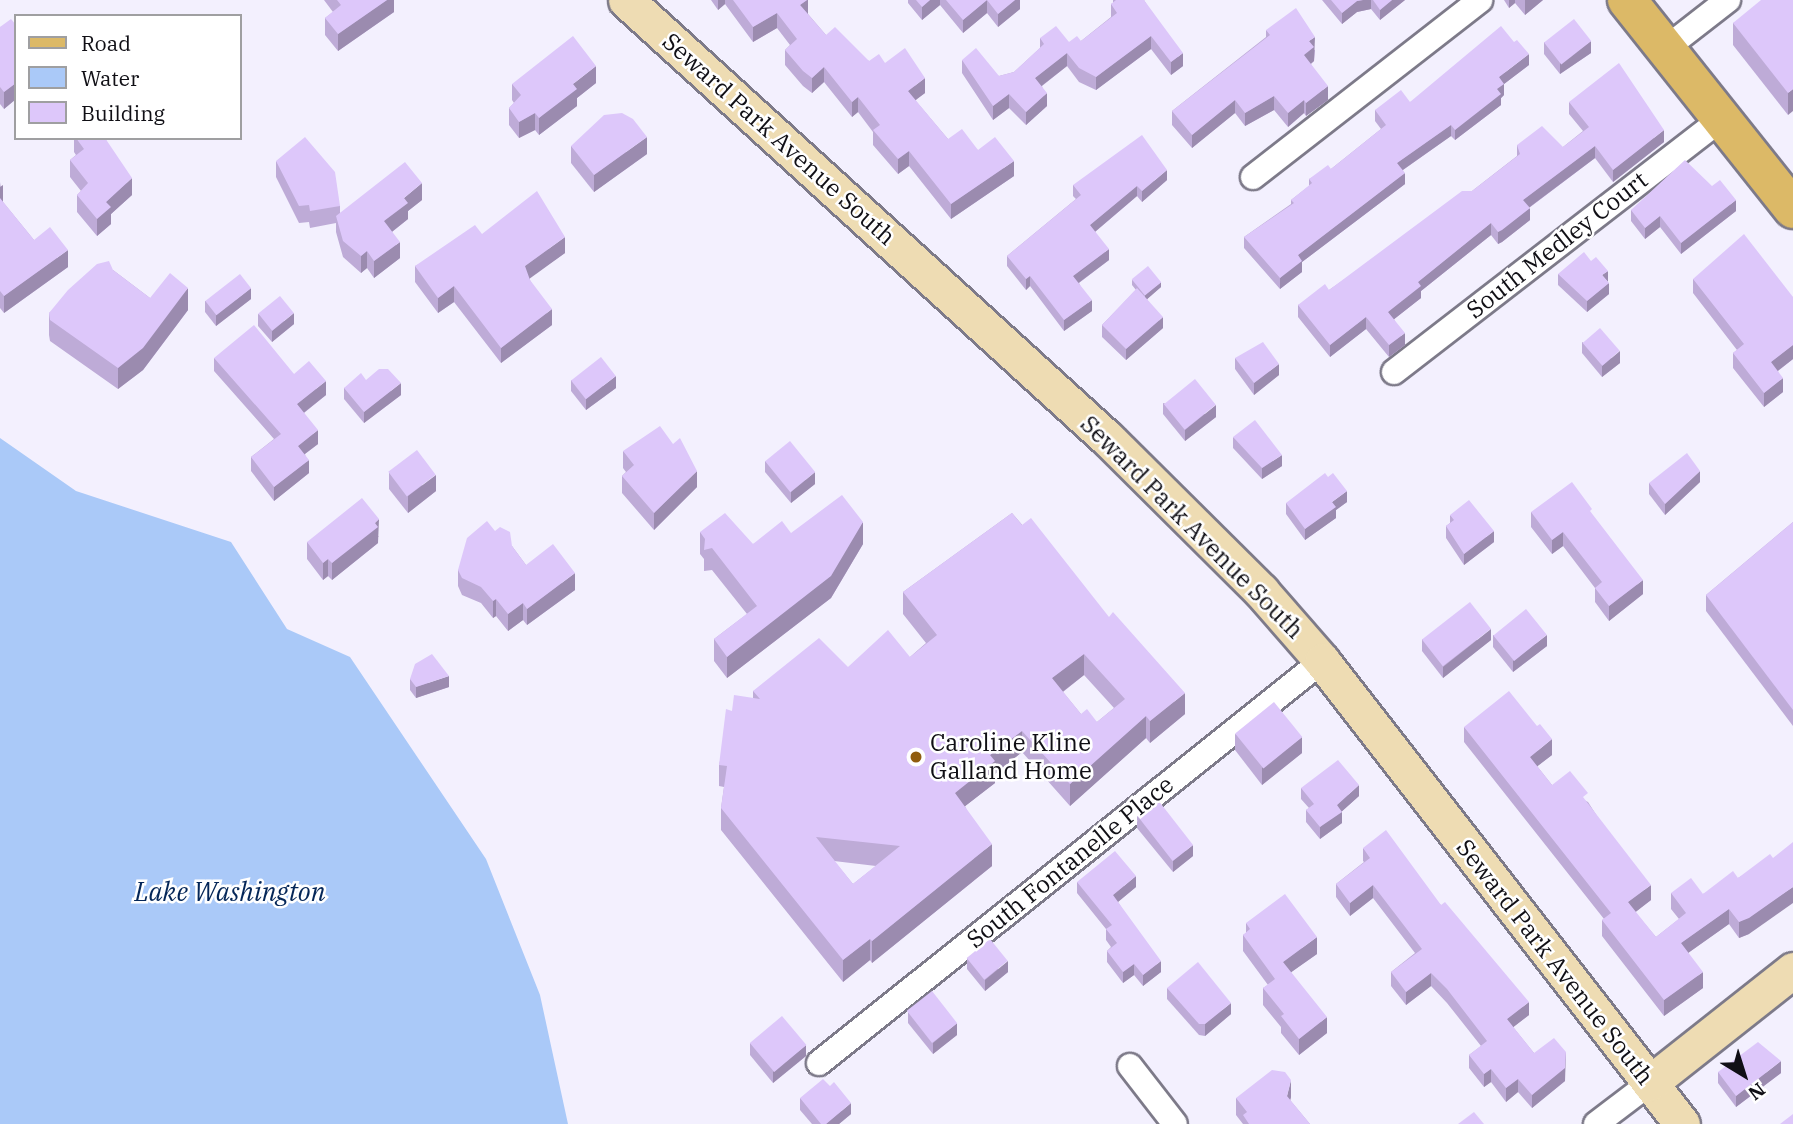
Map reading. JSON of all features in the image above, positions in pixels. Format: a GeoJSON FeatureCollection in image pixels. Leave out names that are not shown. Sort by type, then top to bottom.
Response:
{"type":"FeatureCollection","features":[{"type":"Feature","properties":{"kind":"main road","name":"Seward Park Avenue South"},"geometry":{"type":"LineString","coordinates":[[626,0],[1108,439],[1261,591],[1322,661],[1682,1124]]}},
{"type":"Feature","properties":{"kind":"main road"},"geometry":{"type":"LineString","coordinates":[[1627,0],[1793,209]]}},
{"type":"Feature","properties":{"kind":"main road"},"geometry":{"type":"LineString","coordinates":[[1650,1083],[1793,970]]}},
{"type":"Feature","properties":{"kind":"street"},"geometry":{"type":"LineString","coordinates":[[1253,177],[1480,0]]}},
{"type":"Feature","properties":{"kind":"street"},"geometry":{"type":"LineString","coordinates":[[1665,49],[1728,0]]}},
{"type":"Feature","properties":{"kind":"street","name":"South Medley Court"},"geometry":{"type":"LineString","coordinates":[[1394,372],[1721,118]]}},
{"type":"Feature","properties":{"kind":"street","name":"South Fontanelle Place"},"geometry":{"type":"LineString","coordinates":[[818,1063],[1322,661]]}},
{"type":"Feature","properties":{"kind":"street"},"geometry":{"type":"LineString","coordinates":[[1130,1066],[1175,1124]]}},
{"type":"Feature","properties":{"kind":"street"},"geometry":{"type":"LineString","coordinates":[[1596,1124],[1650,1083]]}},
{"type":"Feature","properties":{"kind":"water","name":"Lake Washington"},"geometry":{"type":"Polygon","coordinates":[[[0,438],[76,491],[231,542],[287,629],[350,657],[486,859],[540,995],[568,1124],[0,1124],[0,438]]]}},
{"type":"Feature","properties":{"kind":"building"},"geometry":{"type":"Polygon","coordinates":[[[337,0],[387,0],[338,34],[325,18],[341,5],[337,0]]]}},
{"type":"Feature","properties":{"kind":"building"},"geometry":{"type":"Polygon","coordinates":[[[733,0],[807,0],[800,5],[826,35],[835,27],[869,61],[879,54],[885,63],[905,48],[925,78],[908,91],[948,139],[962,129],[978,150],[995,137],[1014,161],[951,204],[909,151],[898,159],[873,130],[880,125],[858,97],[852,102],[824,67],[812,78],[803,71],[785,50],[797,39],[777,13],[753,27],[733,0]]]}},
{"type":"Feature","properties":{"kind":"building"},"geometry":{"type":"Polygon","coordinates":[[[916,0],[930,0],[922,7],[916,0]]]}},
{"type":"Feature","properties":{"kind":"building"},"geometry":{"type":"Polygon","coordinates":[[[946,0],[987,0],[963,20],[946,0]]]}},
{"type":"Feature","properties":{"kind":"building"},"geometry":{"type":"Polygon","coordinates":[[[987,0],[1015,0],[998,14],[987,0]]]}},
{"type":"Feature","properties":{"kind":"building"},"geometry":{"type":"Polygon","coordinates":[[[1116,0],[1144,0],[1183,53],[1171,62],[1151,36],[1096,77],[1079,68],[1067,53],[1035,78],[1047,93],[1026,112],[1009,94],[993,106],[962,60],[976,48],[999,76],[1014,72],[1044,44],[1040,38],[1056,26],[1069,42],[1077,36],[1081,41],[1117,13],[1111,4],[1116,0]]]}},
{"type":"Feature","properties":{"kind":"building"},"geometry":{"type":"Polygon","coordinates":[[[1331,0],[1363,0],[1357,1],[1342,13],[1331,0]]]}},
{"type":"Feature","properties":{"kind":"building"},"geometry":{"type":"Polygon","coordinates":[[[1373,0],[1392,0],[1380,10],[1373,0]]]}},
{"type":"Feature","properties":{"kind":"building"},"geometry":{"type":"Polygon","coordinates":[[[1761,0],[1793,0],[1793,89],[1788,93],[1733,23],[1761,0]]]}},
{"type":"Feature","properties":{"kind":"building"},"geometry":{"type":"Polygon","coordinates":[[[1296,8],[1315,37],[1309,41],[1314,47],[1304,55],[1328,86],[1288,113],[1274,96],[1245,113],[1235,100],[1192,135],[1172,111],[1270,35],[1266,30],[1296,8]]]}},
{"type":"Feature","properties":{"kind":"building"},"geometry":{"type":"Polygon","coordinates":[[[11,19],[14,23],[14,84],[4,92],[0,87],[0,27],[11,19]]]}},
{"type":"Feature","properties":{"kind":"building"},"geometry":{"type":"Polygon","coordinates":[[[1574,19],[1591,41],[1561,64],[1544,42],[1574,19]]]}},
{"type":"Feature","properties":{"kind":"building"},"geometry":{"type":"Polygon","coordinates":[[[1501,26],[1514,42],[1517,40],[1529,54],[1499,77],[1504,84],[1497,89],[1501,94],[1455,130],[1451,125],[1397,163],[1405,173],[1298,255],[1302,261],[1280,278],[1244,237],[1294,203],[1291,200],[1312,183],[1309,179],[1328,165],[1331,169],[1386,125],[1375,110],[1401,90],[1410,102],[1501,26]]]}},
{"type":"Feature","properties":{"kind":"building"},"geometry":{"type":"Polygon","coordinates":[[[573,36],[596,66],[573,84],[577,89],[539,118],[535,113],[519,122],[509,108],[521,95],[512,84],[573,36]]]}},
{"type":"Feature","properties":{"kind":"building"},"geometry":{"type":"Polygon","coordinates":[[[1619,63],[1664,130],[1613,170],[1595,146],[1523,200],[1530,208],[1502,230],[1498,232],[1491,223],[1418,282],[1421,286],[1388,312],[1405,333],[1389,345],[1366,317],[1330,345],[1298,305],[1325,284],[1329,290],[1462,191],[1472,191],[1520,154],[1517,145],[1542,126],[1563,147],[1589,127],[1569,102],[1619,63]]]}},
{"type":"Feature","properties":{"kind":"building"},"geometry":{"type":"Polygon","coordinates":[[[622,113],[633,119],[647,137],[594,175],[571,146],[604,115],[622,113]]]}},
{"type":"Feature","properties":{"kind":"building"},"geometry":{"type":"Polygon","coordinates":[[[1142,135],[1167,170],[1142,191],[1137,186],[1090,225],[1109,249],[1073,276],[1092,300],[1064,320],[1030,276],[1026,279],[1007,256],[1081,195],[1073,185],[1142,135]]]}},
{"type":"Feature","properties":{"kind":"building"},"geometry":{"type":"Polygon","coordinates":[[[305,137],[335,172],[340,206],[310,211],[309,205],[299,206],[276,161],[305,137]]]}},
{"type":"Feature","properties":{"kind":"building"},"geometry":{"type":"Polygon","coordinates":[[[77,140],[106,140],[132,178],[106,202],[111,207],[97,219],[77,195],[88,183],[70,160],[84,149],[77,140]]]}},
{"type":"Feature","properties":{"kind":"building"},"geometry":{"type":"Polygon","coordinates":[[[1685,160],[1712,186],[1720,180],[1736,200],[1681,243],[1660,216],[1645,228],[1631,210],[1685,160]]]}},
{"type":"Feature","properties":{"kind":"building"},"geometry":{"type":"Polygon","coordinates":[[[405,162],[422,183],[404,198],[408,203],[384,221],[400,242],[374,261],[367,251],[361,256],[343,241],[336,216],[405,162]]]}},
{"type":"Feature","properties":{"kind":"building"},"geometry":{"type":"Polygon","coordinates":[[[537,191],[565,237],[525,266],[530,280],[552,309],[501,348],[454,286],[438,298],[415,266],[475,225],[482,234],[537,191]]]}},
{"type":"Feature","properties":{"kind":"building"},"geometry":{"type":"Polygon","coordinates":[[[0,198],[34,240],[50,227],[68,250],[4,296],[0,291],[0,198]]]}},
{"type":"Feature","properties":{"kind":"building"},"geometry":{"type":"Polygon","coordinates":[[[1744,234],[1793,297],[1793,345],[1771,362],[1783,378],[1764,393],[1733,353],[1744,344],[1693,279],[1744,234]]]}},
{"type":"Feature","properties":{"kind":"building"},"geometry":{"type":"Polygon","coordinates":[[[1584,252],[1591,261],[1596,257],[1608,271],[1602,275],[1609,283],[1587,301],[1558,274],[1584,252]]]}},
{"type":"Feature","properties":{"kind":"building"},"geometry":{"type":"Polygon","coordinates":[[[109,261],[113,270],[150,298],[170,273],[188,288],[143,348],[118,368],[50,320],[49,313],[68,290],[97,264],[109,261]]]}},
{"type":"Feature","properties":{"kind":"building"},"geometry":{"type":"Polygon","coordinates":[[[1148,266],[1161,282],[1145,296],[1132,279],[1148,266]]]}},
{"type":"Feature","properties":{"kind":"building"},"geometry":{"type":"Polygon","coordinates":[[[240,274],[251,288],[216,315],[205,301],[240,274]]]}},
{"type":"Feature","properties":{"kind":"building"},"geometry":{"type":"Polygon","coordinates":[[[1137,288],[1163,317],[1126,349],[1102,325],[1137,288]]]}},
{"type":"Feature","properties":{"kind":"building"},"geometry":{"type":"Polygon","coordinates":[[[280,296],[294,313],[272,331],[258,314],[280,296]]]}},
{"type":"Feature","properties":{"kind":"building"},"geometry":{"type":"Polygon","coordinates":[[[254,325],[294,374],[309,361],[326,381],[297,404],[318,430],[298,446],[309,460],[274,487],[251,457],[281,434],[214,358],[254,325]]]}},
{"type":"Feature","properties":{"kind":"building"},"geometry":{"type":"Polygon","coordinates":[[[1600,328],[1620,351],[1602,366],[1583,343],[1600,328]]]}},
{"type":"Feature","properties":{"kind":"building"},"geometry":{"type":"Polygon","coordinates":[[[1263,342],[1279,364],[1254,383],[1235,358],[1263,342]]]}},
{"type":"Feature","properties":{"kind":"building"},"geometry":{"type":"Polygon","coordinates":[[[601,357],[616,376],[586,399],[571,380],[601,357]]]}},
{"type":"Feature","properties":{"kind":"building"},"geometry":{"type":"Polygon","coordinates":[[[379,369],[388,369],[401,383],[364,412],[344,388],[361,373],[366,380],[379,369]]]}},
{"type":"Feature","properties":{"kind":"building"},"geometry":{"type":"Polygon","coordinates":[[[1195,379],[1216,405],[1185,430],[1164,404],[1195,379]]]}},
{"type":"Feature","properties":{"kind":"building"},"geometry":{"type":"Polygon","coordinates":[[[1255,420],[1282,455],[1262,468],[1233,437],[1255,420]]]}},
{"type":"Feature","properties":{"kind":"building"},"geometry":{"type":"Polygon","coordinates":[[[660,426],[673,444],[680,438],[697,471],[654,513],[622,476],[634,465],[623,451],[660,426]]]}},
{"type":"Feature","properties":{"kind":"building"},"geometry":{"type":"Polygon","coordinates":[[[790,441],[815,472],[790,492],[765,461],[790,441]]]}},
{"type":"Feature","properties":{"kind":"building"},"geometry":{"type":"Polygon","coordinates":[[[417,450],[436,475],[407,496],[388,472],[417,450]]]}},
{"type":"Feature","properties":{"kind":"building"},"geometry":{"type":"Polygon","coordinates":[[[1687,453],[1700,471],[1665,504],[1649,483],[1687,453]]]}},
{"type":"Feature","properties":{"kind":"building"},"geometry":{"type":"Polygon","coordinates":[[[1325,473],[1328,477],[1333,473],[1347,491],[1332,502],[1336,507],[1305,529],[1286,503],[1325,473]]]}},
{"type":"Feature","properties":{"kind":"building"},"geometry":{"type":"Polygon","coordinates":[[[1572,482],[1592,509],[1590,511],[1643,580],[1609,606],[1595,588],[1602,582],[1563,532],[1552,540],[1531,512],[1572,482]]]}},
{"type":"Feature","properties":{"kind":"building"},"geometry":{"type":"Polygon","coordinates":[[[842,495],[863,522],[831,576],[727,657],[714,639],[757,606],[712,548],[704,550],[705,539],[700,532],[725,513],[753,544],[782,521],[791,533],[842,495]]]}},
{"type":"Feature","properties":{"kind":"building"},"geometry":{"type":"Polygon","coordinates":[[[362,498],[379,519],[375,523],[378,527],[332,563],[328,559],[323,563],[307,542],[362,498]]]}},
{"type":"Feature","properties":{"kind":"building"},"geometry":{"type":"Polygon","coordinates":[[[1469,500],[1494,531],[1464,554],[1446,526],[1454,520],[1450,515],[1469,500]]]}},
{"type":"Feature","properties":{"kind":"building","name":"Caroline Kline Galland Home"},"geometry":{"type":"Polygon","coordinates":[[[1012,513],[1022,525],[1031,518],[1109,617],[1113,612],[1185,693],[1150,721],[1146,716],[1070,784],[1022,731],[990,755],[995,761],[955,793],[992,844],[872,941],[870,939],[843,960],[721,808],[727,766],[719,765],[726,709],[732,711],[734,695],[760,699],[753,691],[819,638],[848,667],[888,630],[910,657],[937,635],[903,592],[1012,513]],[[1084,654],[1052,678],[1081,714],[1087,709],[1097,722],[1125,699],[1084,654]],[[816,837],[853,884],[900,846],[816,837]]]}},
{"type":"Feature","properties":{"kind":"building"},"geometry":{"type":"Polygon","coordinates":[[[487,521],[495,531],[500,527],[510,532],[512,546],[526,565],[553,544],[575,573],[527,609],[523,603],[508,614],[496,599],[493,601],[481,587],[462,578],[458,570],[467,538],[487,521]]]}},
{"type":"Feature","properties":{"kind":"building"},"geometry":{"type":"Polygon","coordinates":[[[1793,522],[1793,710],[1706,595],[1793,522]]]}},
{"type":"Feature","properties":{"kind":"building"},"geometry":{"type":"Polygon","coordinates":[[[1470,602],[1491,629],[1443,666],[1422,640],[1470,602]]]}},
{"type":"Feature","properties":{"kind":"building"},"geometry":{"type":"Polygon","coordinates":[[[1526,609],[1547,635],[1514,661],[1493,635],[1526,609]]]}},
{"type":"Feature","properties":{"kind":"building"},"geometry":{"type":"Polygon","coordinates":[[[432,654],[449,676],[416,687],[410,679],[415,664],[432,654]]]}},
{"type":"Feature","properties":{"kind":"building"},"geometry":{"type":"Polygon","coordinates":[[[1509,691],[1537,726],[1540,724],[1552,739],[1530,757],[1552,785],[1570,771],[1588,793],[1583,797],[1651,885],[1628,902],[1656,937],[1686,913],[1671,893],[1691,878],[1703,894],[1733,871],[1738,878],[1770,854],[1773,858],[1793,842],[1793,887],[1739,922],[1729,909],[1681,943],[1703,972],[1664,1000],[1602,920],[1611,913],[1464,727],[1509,691]]]}},
{"type":"Feature","properties":{"kind":"building"},"geometry":{"type":"Polygon","coordinates":[[[1274,702],[1302,737],[1263,768],[1235,733],[1274,702]]]}},
{"type":"Feature","properties":{"kind":"building"},"geometry":{"type":"Polygon","coordinates":[[[1338,760],[1359,785],[1337,805],[1342,812],[1320,827],[1306,810],[1314,804],[1301,788],[1338,760]]]}},
{"type":"Feature","properties":{"kind":"building"},"geometry":{"type":"Polygon","coordinates":[[[1158,800],[1193,845],[1173,861],[1138,816],[1158,800]]]}},
{"type":"Feature","properties":{"kind":"building"},"geometry":{"type":"Polygon","coordinates":[[[1386,830],[1441,905],[1445,902],[1529,1002],[1507,1019],[1534,1053],[1554,1038],[1566,1052],[1565,1068],[1532,1095],[1518,1079],[1506,1088],[1491,1069],[1484,1074],[1469,1055],[1487,1041],[1447,989],[1431,973],[1406,992],[1391,972],[1422,949],[1373,885],[1350,903],[1336,884],[1370,858],[1363,848],[1386,830]]]}},
{"type":"Feature","properties":{"kind":"building"},"geometry":{"type":"Polygon","coordinates":[[[1115,851],[1136,876],[1113,895],[1161,961],[1143,975],[1134,964],[1123,972],[1107,951],[1117,943],[1106,929],[1112,925],[1077,882],[1115,851]]]}},
{"type":"Feature","properties":{"kind":"building"},"geometry":{"type":"Polygon","coordinates":[[[1285,894],[1317,937],[1283,962],[1327,1017],[1299,1039],[1281,1016],[1284,1014],[1263,988],[1275,979],[1243,935],[1250,929],[1246,923],[1285,894]]]}},
{"type":"Feature","properties":{"kind":"building"},"geometry":{"type":"Polygon","coordinates":[[[990,939],[1008,961],[984,980],[967,958],[990,939]]]}},
{"type":"Feature","properties":{"kind":"building"},"geometry":{"type":"Polygon","coordinates":[[[1198,962],[1231,1003],[1205,1024],[1199,1024],[1167,988],[1198,962]]]}},
{"type":"Feature","properties":{"kind":"building"},"geometry":{"type":"Polygon","coordinates":[[[932,991],[957,1023],[932,1043],[907,1011],[932,991]]]}},
{"type":"Feature","properties":{"kind":"building"},"geometry":{"type":"Polygon","coordinates":[[[782,1016],[806,1045],[774,1072],[750,1043],[782,1016]]]}},
{"type":"Feature","properties":{"kind":"building"},"geometry":{"type":"Polygon","coordinates":[[[1758,1042],[1781,1061],[1736,1096],[1718,1072],[1758,1042]]]}},
{"type":"Feature","properties":{"kind":"building"},"geometry":{"type":"Polygon","coordinates":[[[1272,1070],[1285,1072],[1291,1080],[1287,1096],[1310,1124],[1249,1124],[1243,1115],[1247,1112],[1236,1098],[1272,1070]]]}},
{"type":"Feature","properties":{"kind":"building"},"geometry":{"type":"Polygon","coordinates":[[[823,1079],[830,1086],[834,1082],[851,1103],[826,1124],[821,1124],[800,1098],[823,1079]]]}},
{"type":"Feature","properties":{"kind":"building"},"geometry":{"type":"Polygon","coordinates":[[[1474,1112],[1484,1124],[1458,1124],[1474,1112]]]}},
{"type":"Feature","properties":{"kind":"building"},"geometry":{"type":"Polygon","coordinates":[[[1793,1114],[1793,1124],[1780,1124],[1793,1114]]]}},
{"type":"Feature","properties":{"kind":"place","name":"Caroline Kline Galland Home"},"geometry":{"type":"Point","coordinates":[916,757]}}]}
